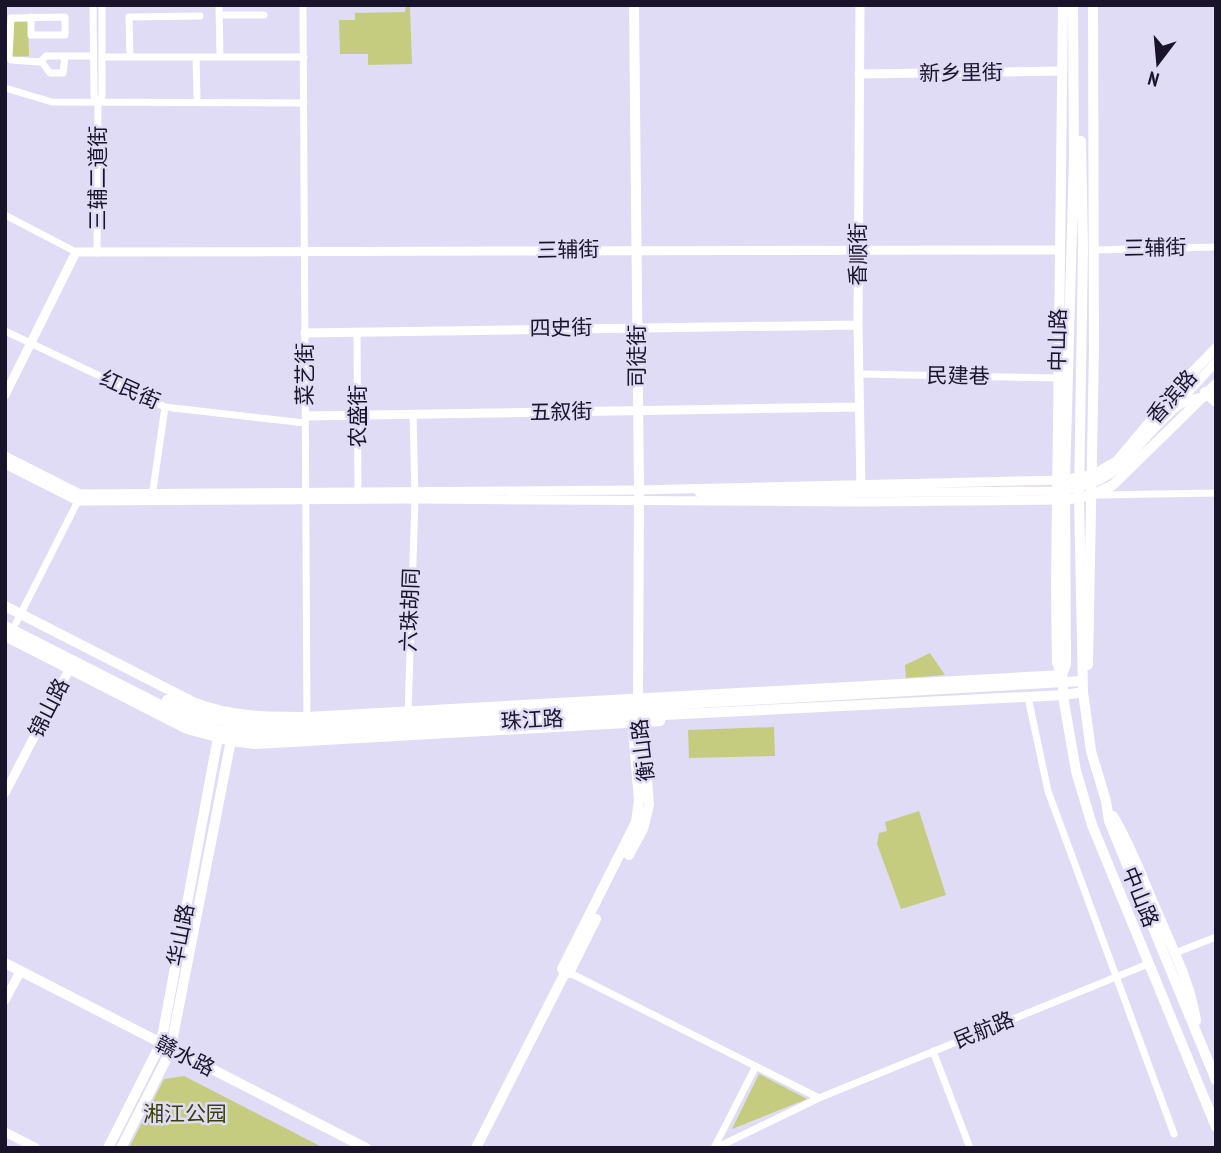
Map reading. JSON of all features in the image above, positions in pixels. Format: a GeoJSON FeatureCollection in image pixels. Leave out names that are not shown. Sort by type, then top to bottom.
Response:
{"type":"FeatureCollection","features":[{"type":"Feature","properties":{"kind":"main road","name":"司徒街"},"geometry":{"type":"LineString","coordinates":[[634,5],[637,713]]}},
{"type":"Feature","properties":{"kind":"main road","name":"中山路"},"geometry":{"type":"LineString","coordinates":[[1063,5],[1062,228],[1057,349],[1061,480],[1057,663],[1076,771],[1085,802],[1148,964],[1216,1127]]}},
{"type":"Feature","properties":{"kind":"main road","name":"中山路"},"geometry":{"type":"LineString","coordinates":[[1061,480],[1071,326],[1073,5]]}},
{"type":"Feature","properties":{"kind":"main road"},"geometry":{"type":"LineString","coordinates":[[1080,5],[1088,220],[1095,250],[1089,651],[1083,686]]}},
{"type":"Feature","properties":{"kind":"main road"},"geometry":{"type":"LineString","coordinates":[[1083,263],[1088,220],[1093,5]]}},
{"type":"Feature","properties":{"kind":"main road","name":"中山路"},"geometry":{"type":"LineString","coordinates":[[1088,220],[1083,248],[1079,498],[1083,686],[1091,751],[1109,821],[1216,1080]]}},
{"type":"Feature","properties":{"kind":"main road"},"geometry":{"type":"LineString","coordinates":[[1062,228],[1071,257]]}},
{"type":"Feature","properties":{"kind":"main road"},"geometry":{"type":"LineString","coordinates":[[1057,349],[1071,326]]}},
{"type":"Feature","properties":{"kind":"main road"},"geometry":{"type":"LineString","coordinates":[[1082,334],[1094,349]]}},
{"type":"Feature","properties":{"kind":"main road","name":"香滨路"},"geometry":{"type":"LineString","coordinates":[[1061,480],[1093,475],[1112,465],[1216,348]]}},
{"type":"Feature","properties":{"kind":"main road"},"geometry":{"type":"LineString","coordinates":[[1082,371],[1094,349]]}},
{"type":"Feature","properties":{"kind":"main road"},"geometry":{"type":"LineString","coordinates":[[1061,499],[1092,495],[1113,485],[1216,381],[1200,365]]}},
{"type":"Feature","properties":{"kind":"main road"},"geometry":{"type":"LineString","coordinates":[[1205,392],[1216,400]]}},
{"type":"Feature","properties":{"kind":"main road","name":"珠江路"},"geometry":{"type":"LineString","coordinates":[[5,607],[12,620],[72,665]]}},
{"type":"Feature","properties":{"kind":"main road","name":"珠江路"},"geometry":{"type":"LineString","coordinates":[[12,620],[184,698],[220,725],[234,728],[307,729],[1063,688]]}},
{"type":"Feature","properties":{"kind":"main road","name":"珠江路"},"geometry":{"type":"LineString","coordinates":[[5,636],[187,719],[262,735],[408,716],[637,713],[1029,702],[1063,688]]}},
{"type":"Feature","properties":{"kind":"main road","name":"珠江路"},"geometry":{"type":"LineString","coordinates":[[637,713],[1083,686]]}},
{"type":"Feature","properties":{"kind":"main road","name":"衡山路"},"geometry":{"type":"LineString","coordinates":[[475,1148],[566,971],[636,822],[639,800],[637,713]]}},
{"type":"Feature","properties":{"kind":"main road","name":"华山路"},"geometry":{"type":"LineString","coordinates":[[108,1148],[165,1048],[220,725]]}},
{"type":"Feature","properties":{"kind":"main road","name":"华山路"},"geometry":{"type":"LineString","coordinates":[[121,1148],[165,1048],[234,728]]}},
{"type":"Feature","properties":{"kind":"main road"},"geometry":{"type":"LineString","coordinates":[[1106,803],[1130,845],[1175,953],[1193,1000],[1198,1037]]}},
{"type":"Feature","properties":{"kind":"main road","name":"赣水路"},"geometry":{"type":"LineString","coordinates":[[5,965],[354,1148]]}},
{"type":"Feature","properties":{"kind":"main road","name":"赣水路"},"geometry":{"type":"LineString","coordinates":[[5,965],[366,1148]]}},
{"type":"Feature","properties":{"kind":"street","name":"三辅二道街"},"geometry":{"type":"LineString","coordinates":[[93,5],[98,57]]}},
{"type":"Feature","properties":{"kind":"street","name":"三辅二道街"},"geometry":{"type":"LineString","coordinates":[[97,253],[98,103],[93,96],[102,5]]}},
{"type":"Feature","properties":{"kind":"street"},"geometry":{"type":"LineString","coordinates":[[219,5],[220,57]]}},
{"type":"Feature","properties":{"kind":"street","name":"菜艺街"},"geometry":{"type":"LineString","coordinates":[[303,5],[307,729]]}},
{"type":"Feature","properties":{"kind":"street","name":"香顺街"},"geometry":{"type":"LineString","coordinates":[[860,5],[858,325],[861,502]]}},
{"type":"Feature","properties":{"kind":"street"},"geometry":{"type":"LineString","coordinates":[[219,15],[264,15]]}},
{"type":"Feature","properties":{"kind":"street"},"geometry":{"type":"LineString","coordinates":[[130,57],[129,17],[201,16]]}},
{"type":"Feature","properties":{"kind":"street"},"geometry":{"type":"LineString","coordinates":[[31,17],[32,35],[65,34],[65,17],[31,17],[10,18],[9,57],[13,61],[41,61]]}},
{"type":"Feature","properties":{"kind":"street"},"geometry":{"type":"LineString","coordinates":[[41,61],[45,56],[304,57]]}},
{"type":"Feature","properties":{"kind":"street"},"geometry":{"type":"LineString","coordinates":[[41,61],[50,73],[63,73],[65,56]]}},
{"type":"Feature","properties":{"kind":"street"},"geometry":{"type":"LineString","coordinates":[[196,57],[197,97]]}},
{"type":"Feature","properties":{"kind":"street","name":"新乡里街"},"geometry":{"type":"LineString","coordinates":[[859,74],[1063,71]]}},
{"type":"Feature","properties":{"kind":"street"},"geometry":{"type":"LineString","coordinates":[[5,88],[52,102],[304,103]]}},
{"type":"Feature","properties":{"kind":"street"},"geometry":{"type":"LineString","coordinates":[[5,215],[76,252],[5,395]]}},
{"type":"Feature","properties":{"kind":"street","name":"三辅街"},"geometry":{"type":"LineString","coordinates":[[1095,250],[1216,247]]}},
{"type":"Feature","properties":{"kind":"street","name":"三辅街"},"geometry":{"type":"LineString","coordinates":[[76,252],[1060,250]]}},
{"type":"Feature","properties":{"kind":"street","name":"四史街"},"geometry":{"type":"LineString","coordinates":[[305,333],[858,325]]}},
{"type":"Feature","properties":{"kind":"street","name":"红民街"},"geometry":{"type":"LineString","coordinates":[[5,331],[165,407],[305,420]]}},
{"type":"Feature","properties":{"kind":"street","name":"农盛街"},"geometry":{"type":"LineString","coordinates":[[357,332],[358,496]]}},
{"type":"Feature","properties":{"kind":"street"},"geometry":{"type":"LineString","coordinates":[[652,489],[727,494],[1054,491],[1085,487],[1117,470],[1216,362]]}},
{"type":"Feature","properties":{"kind":"street","name":"民建巷"},"geometry":{"type":"LineString","coordinates":[[859,374],[1057,379]]}},
{"type":"Feature","properties":{"kind":"street"},"geometry":{"type":"LineString","coordinates":[[1171,412],[1179,405],[1196,398],[1216,400]]}},
{"type":"Feature","properties":{"kind":"street"},"geometry":{"type":"LineString","coordinates":[[152,497],[165,407]]}},
{"type":"Feature","properties":{"kind":"street","name":"五叙街"},"geometry":{"type":"LineString","coordinates":[[305,420],[358,415],[859,407]]}},
{"type":"Feature","properties":{"kind":"street","name":"六珠胡同"},"geometry":{"type":"LineString","coordinates":[[408,716],[415,495],[413,414]]}},
{"type":"Feature","properties":{"kind":"street"},"geometry":{"type":"LineString","coordinates":[[5,456],[80,494],[152,497]]}},
{"type":"Feature","properties":{"kind":"street"},"geometry":{"type":"LineString","coordinates":[[5,464],[78,501],[152,497],[415,495],[638,495],[861,502],[1061,499]]}},
{"type":"Feature","properties":{"kind":"street"},"geometry":{"type":"LineString","coordinates":[[638,495],[652,489],[1061,480]]}},
{"type":"Feature","properties":{"kind":"street"},"geometry":{"type":"LineString","coordinates":[[1092,495],[1216,493]]}},
{"type":"Feature","properties":{"kind":"street"},"geometry":{"type":"LineString","coordinates":[[12,620],[78,501]]}},
{"type":"Feature","properties":{"kind":"street","name":"锦山路"},"geometry":{"type":"LineString","coordinates":[[5,793],[72,665]]}},
{"type":"Feature","properties":{"kind":"street"},"geometry":{"type":"LineString","coordinates":[[1029,702],[1048,791],[1174,1134]]}},
{"type":"Feature","properties":{"kind":"street"},"geometry":{"type":"LineString","coordinates":[[1175,953],[1216,937]]}},
{"type":"Feature","properties":{"kind":"street","name":"民航路"},"geometry":{"type":"LineString","coordinates":[[715,1148],[820,1098],[1148,964]]}},
{"type":"Feature","properties":{"kind":"street"},"geometry":{"type":"LineString","coordinates":[[566,971],[820,1098]]}},
{"type":"Feature","properties":{"kind":"street"},"geometry":{"type":"LineString","coordinates":[[5,1000],[19,974]]}},
{"type":"Feature","properties":{"kind":"street"},"geometry":{"type":"LineString","coordinates":[[933,1051],[970,1148]]}},
{"type":"Feature","properties":{"kind":"street","name":"民航路"},"geometry":{"type":"LineString","coordinates":[[715,1148],[756,1066]]}},
{"type":"Feature","properties":{"kind":"street"},"geometry":{"type":"LineString","coordinates":[[5,1132],[36,1148]]}},
{"type":"Feature","properties":{"kind":"green space"},"geometry":{"type":"Polygon","coordinates":[[[406,7],[410,7],[412,64],[368,65],[368,54],[340,54],[339,20],[355,20],[355,13],[405,12],[406,7]]]}},
{"type":"Feature","properties":{"kind":"green space"},"geometry":{"type":"Polygon","coordinates":[[[11,22],[28,22],[29,56],[12,57],[11,22]]]}},
{"type":"Feature","properties":{"kind":"green space"},"geometry":{"type":"Polygon","coordinates":[[[930,653],[945,675],[906,678],[905,665],[930,653]]]}},
{"type":"Feature","properties":{"kind":"green space"},"geometry":{"type":"Polygon","coordinates":[[[774,727],[775,756],[689,758],[688,730],[774,727]]]}},
{"type":"Feature","properties":{"kind":"green space"},"geometry":{"type":"Polygon","coordinates":[[[919,811],[946,895],[901,909],[877,844],[879,833],[887,831],[885,822],[919,811]]]}},
{"type":"Feature","properties":{"kind":"green space"},"geometry":{"type":"Polygon","coordinates":[[[759,1074],[807,1099],[732,1129],[759,1074]]]}},
{"type":"Feature","properties":{"kind":"green space","name":"湘江公园"},"geometry":{"type":"Polygon","coordinates":[[[184,1076],[324,1148],[129,1148],[164,1079],[184,1076]]]}}]}
